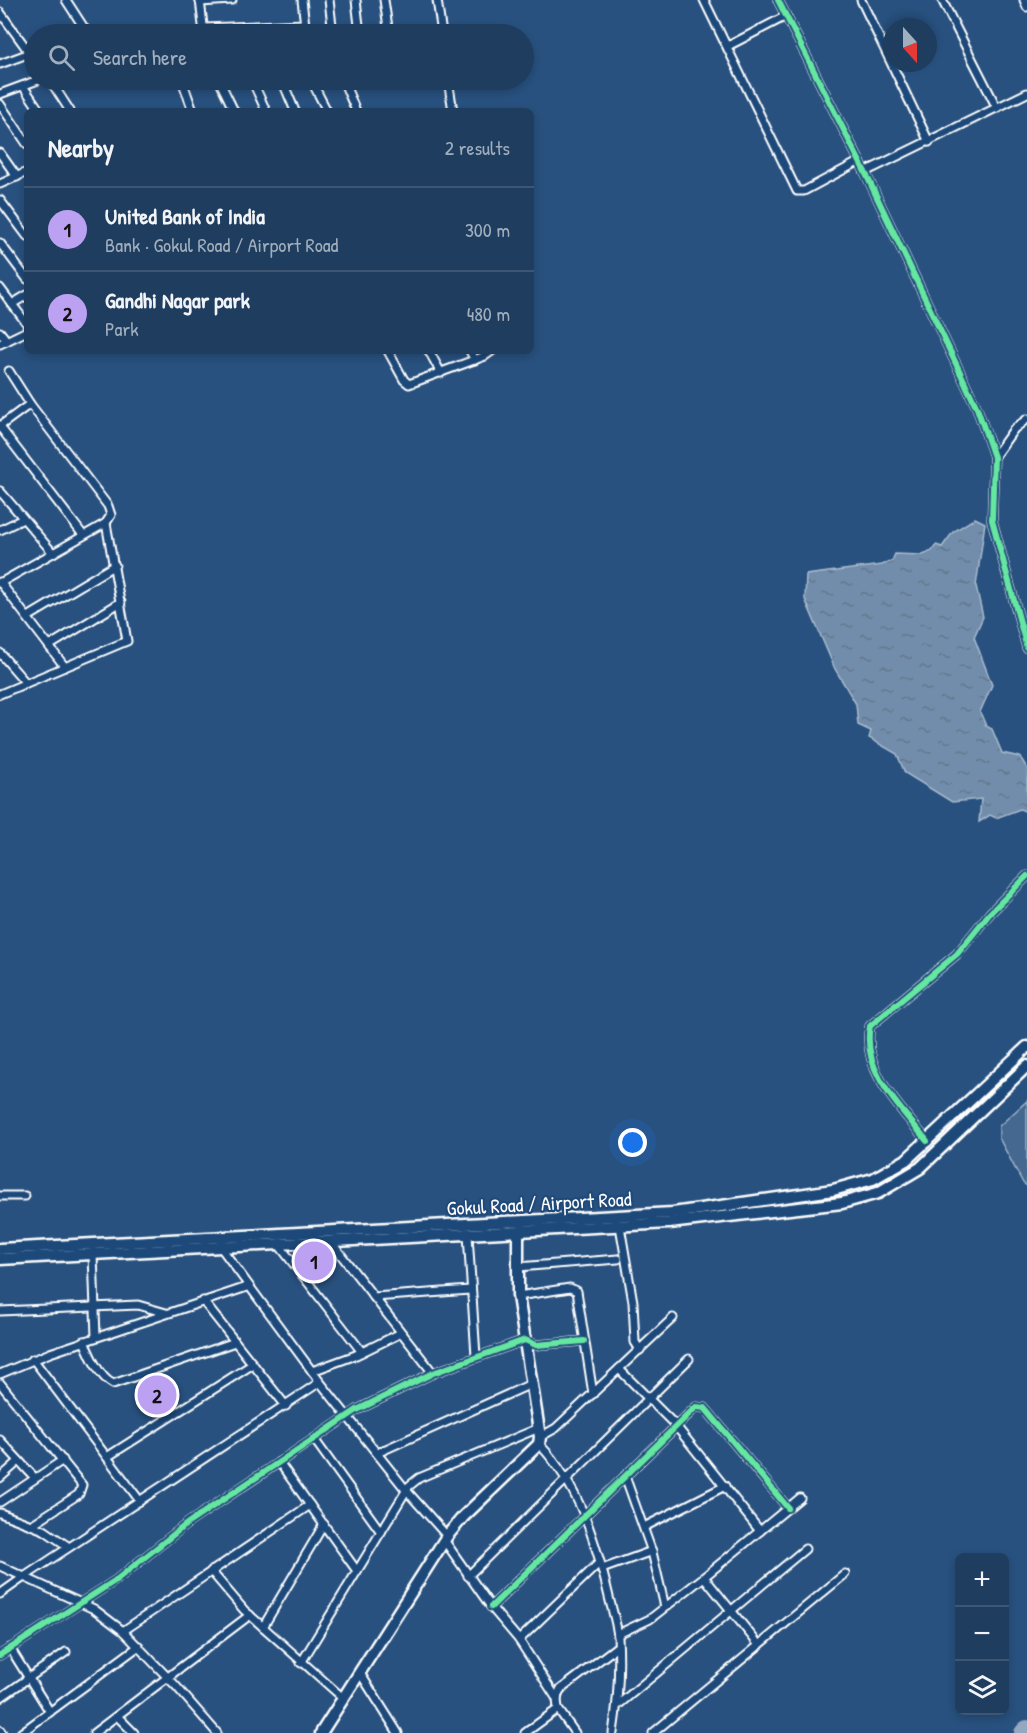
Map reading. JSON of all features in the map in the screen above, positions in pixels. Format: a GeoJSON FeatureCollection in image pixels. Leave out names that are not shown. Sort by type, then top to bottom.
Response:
{"type":"FeatureCollection","features":[{"type":"Feature","properties":{"kind":"main road","name":"Gokul Road / Airport Road"},"geometry":{"type":"LineString","coordinates":[[0,1249],[219,1242],[673,1213],[833,1190],[873,1179],[906,1160],[1027,1047]]}},
{"type":"Feature","properties":{"kind":"main road"},"geometry":{"type":"LineString","coordinates":[[0,1259],[93,1254],[219,1242],[279,1245],[518,1233],[620,1226],[830,1204],[878,1193],[920,1168],[1027,1066]]}},
{"type":"Feature","properties":{"kind":"main road"},"geometry":{"type":"LineString","coordinates":[[873,1179],[878,1193]]}},
{"type":"Feature","properties":{"kind":"main road"},"geometry":{"type":"LineString","coordinates":[[860,1183],[866,1197]]}},
{"type":"Feature","properties":{"kind":"main road"},"geometry":{"type":"LineString","coordinates":[[321,1733],[446,1538],[539,1436],[518,1296],[518,1233]]}},
{"type":"Feature","properties":{"kind":"street"},"geometry":{"type":"LineString","coordinates":[[66,0],[82,24]]}},
{"type":"Feature","properties":{"kind":"street"},"geometry":{"type":"LineString","coordinates":[[203,24],[200,1],[232,0]]}},
{"type":"Feature","properties":{"kind":"street"},"geometry":{"type":"LineString","coordinates":[[302,0],[305,24]]}},
{"type":"Feature","properties":{"kind":"street"},"geometry":{"type":"LineString","coordinates":[[329,0],[332,24]]}},
{"type":"Feature","properties":{"kind":"street"},"geometry":{"type":"LineString","coordinates":[[357,0],[359,24]]}},
{"type":"Feature","properties":{"kind":"street"},"geometry":{"type":"LineString","coordinates":[[384,0],[388,24]]}},
{"type":"Feature","properties":{"kind":"street"},"geometry":{"type":"LineString","coordinates":[[437,0],[441,24]]}},
{"type":"Feature","properties":{"kind":"street"},"geometry":{"type":"LineString","coordinates":[[704,0],[797,191],[804,191],[860,162]]}},
{"type":"Feature","properties":{"kind":"street"},"geometry":{"type":"LineString","coordinates":[[778,0],[865,172],[977,408],[994,458],[992,520],[1027,648]]}},
{"type":"Feature","properties":{"kind":"street"},"geometry":{"type":"LineString","coordinates":[[861,0],[929,142]]}},
{"type":"Feature","properties":{"kind":"street"},"geometry":{"type":"LineString","coordinates":[[942,0],[997,108]]}},
{"type":"Feature","properties":{"kind":"street"},"geometry":{"type":"LineString","coordinates":[[1024,0],[1027,7]]}},
{"type":"Feature","properties":{"kind":"street"},"geometry":{"type":"LineString","coordinates":[[0,12],[24,45]]}},
{"type":"Feature","properties":{"kind":"street"},"geometry":{"type":"LineString","coordinates":[[728,46],[786,16]]}},
{"type":"Feature","properties":{"kind":"street"},"geometry":{"type":"LineString","coordinates":[[0,64],[24,58]]}},
{"type":"Feature","properties":{"kind":"street"},"geometry":{"type":"LineString","coordinates":[[0,94],[22,86],[24,89]]}},
{"type":"Feature","properties":{"kind":"street"},"geometry":{"type":"LineString","coordinates":[[25,90],[38,108]]}},
{"type":"Feature","properties":{"kind":"street"},"geometry":{"type":"LineString","coordinates":[[56,90],[68,108]]}},
{"type":"Feature","properties":{"kind":"street"},"geometry":{"type":"LineString","coordinates":[[186,90],[192,108]]}},
{"type":"Feature","properties":{"kind":"street"},"geometry":{"type":"LineString","coordinates":[[224,90],[233,108]]}},
{"type":"Feature","properties":{"kind":"street"},"geometry":{"type":"LineString","coordinates":[[257,90],[265,108]]}},
{"type":"Feature","properties":{"kind":"street"},"geometry":{"type":"LineString","coordinates":[[286,90],[294,108]]}},
{"type":"Feature","properties":{"kind":"street"},"geometry":{"type":"LineString","coordinates":[[316,90],[325,108]]}},
{"type":"Feature","properties":{"kind":"street"},"geometry":{"type":"LineString","coordinates":[[347,90],[355,108]]}},
{"type":"Feature","properties":{"kind":"street"},"geometry":{"type":"LineString","coordinates":[[450,90],[453,108]]}},
{"type":"Feature","properties":{"kind":"street"},"geometry":{"type":"LineString","coordinates":[[865,172],[1027,93]]}},
{"type":"Feature","properties":{"kind":"street"},"geometry":{"type":"LineString","coordinates":[[0,104],[24,140]]}},
{"type":"Feature","properties":{"kind":"street"},"geometry":{"type":"LineString","coordinates":[[0,153],[17,177]]}},
{"type":"Feature","properties":{"kind":"street"},"geometry":{"type":"LineString","coordinates":[[0,184],[24,174]]}},
{"type":"Feature","properties":{"kind":"street"},"geometry":{"type":"LineString","coordinates":[[0,200],[24,232]]}},
{"type":"Feature","properties":{"kind":"street"},"geometry":{"type":"LineString","coordinates":[[0,243],[24,275]]}},
{"type":"Feature","properties":{"kind":"street"},"geometry":{"type":"LineString","coordinates":[[0,288],[24,320]]}},
{"type":"Feature","properties":{"kind":"street"},"geometry":{"type":"LineString","coordinates":[[12,304],[24,297]]}},
{"type":"Feature","properties":{"kind":"street"},"geometry":{"type":"LineString","coordinates":[[0,332],[3,342],[24,332]]}},
{"type":"Feature","properties":{"kind":"street"},"geometry":{"type":"LineString","coordinates":[[390,354],[406,383],[412,384],[486,354]]}},
{"type":"Feature","properties":{"kind":"street"},"geometry":{"type":"LineString","coordinates":[[431,354],[441,373]]}},
{"type":"Feature","properties":{"kind":"street"},"geometry":{"type":"LineString","coordinates":[[472,354],[475,360]]}},
{"type":"Feature","properties":{"kind":"street"},"geometry":{"type":"LineString","coordinates":[[9,371],[30,404],[108,506],[111,515],[105,523],[0,583],[65,667]]}},
{"type":"Feature","properties":{"kind":"street"},"geometry":{"type":"LineString","coordinates":[[30,404],[0,426],[82,535]]}},
{"type":"Feature","properties":{"kind":"street"},"geometry":{"type":"LineString","coordinates":[[994,458],[1010,435],[1027,419]]}},
{"type":"Feature","properties":{"kind":"street"},"geometry":{"type":"LineString","coordinates":[[0,491],[53,553]]}},
{"type":"Feature","properties":{"kind":"street"},"geometry":{"type":"LineString","coordinates":[[0,530],[23,519]]}},
{"type":"Feature","properties":{"kind":"street"},"geometry":{"type":"LineString","coordinates":[[0,694],[123,645],[127,641],[115,566],[105,523]]}},
{"type":"Feature","properties":{"kind":"street"},"geometry":{"type":"LineString","coordinates":[[28,618],[115,566]]}},
{"type":"Feature","properties":{"kind":"street"},"geometry":{"type":"LineString","coordinates":[[50,646],[121,603]]}},
{"type":"Feature","properties":{"kind":"street"},"geometry":{"type":"LineString","coordinates":[[0,653],[26,683]]}},
{"type":"Feature","properties":{"kind":"street"},"geometry":{"type":"LineString","coordinates":[[927,1141],[881,1084],[870,1042],[870,1026],[957,954],[990,913],[1027,876]]}},
{"type":"Feature","properties":{"kind":"street"},"geometry":{"type":"LineString","coordinates":[[0,1196],[25,1196]]}},
{"type":"Feature","properties":{"kind":"street"},"geometry":{"type":"LineString","coordinates":[[620,1226],[633,1302],[635,1342],[640,1350]]}},
{"type":"Feature","properties":{"kind":"street"},"geometry":{"type":"LineString","coordinates":[[468,1235],[476,1356]]}},
{"type":"Feature","properties":{"kind":"street"},"geometry":{"type":"LineString","coordinates":[[219,1242],[248,1287],[320,1382],[446,1538],[468,1576],[519,1640],[556,1699],[558,1709],[574,1732]]}},
{"type":"Feature","properties":{"kind":"street"},"geometry":{"type":"LineString","coordinates":[[330,1242],[433,1373]]}},
{"type":"Feature","properties":{"kind":"street"},"geometry":{"type":"LineString","coordinates":[[279,1245],[362,1352]]}},
{"type":"Feature","properties":{"kind":"street"},"geometry":{"type":"LineString","coordinates":[[93,1254],[96,1336]]}},
{"type":"Feature","properties":{"kind":"street"},"geometry":{"type":"LineString","coordinates":[[518,1267],[618,1259]]}},
{"type":"Feature","properties":{"kind":"street"},"geometry":{"type":"LineString","coordinates":[[0,1374],[33,1359],[96,1336],[248,1287]]}},
{"type":"Feature","properties":{"kind":"street"},"geometry":{"type":"LineString","coordinates":[[518,1296],[574,1289],[578,1294],[593,1394]]}},
{"type":"Feature","properties":{"kind":"street"},"geometry":{"type":"LineString","coordinates":[[374,1297],[470,1290]]}},
{"type":"Feature","properties":{"kind":"street"},"geometry":{"type":"LineString","coordinates":[[203,1301],[286,1406]]}},
{"type":"Feature","properties":{"kind":"street"},"geometry":{"type":"LineString","coordinates":[[0,1311],[95,1305],[138,1305],[166,1313]]}},
{"type":"Feature","properties":{"kind":"street"},"geometry":{"type":"LineString","coordinates":[[301,1662],[406,1490],[419,1478],[556,1428],[673,1318]]}},
{"type":"Feature","properties":{"kind":"street"},"geometry":{"type":"LineString","coordinates":[[312,1371],[362,1352],[401,1333]]}},
{"type":"Feature","properties":{"kind":"street"},"geometry":{"type":"LineString","coordinates":[[0,1655],[116,1580],[188,1523],[371,1402],[433,1373],[525,1340],[536,1345],[584,1341]]}},
{"type":"Feature","properties":{"kind":"street"},"geometry":{"type":"LineString","coordinates":[[84,1341],[93,1360],[107,1380],[113,1384],[235,1342]]}},
{"type":"Feature","properties":{"kind":"street"},"geometry":{"type":"LineString","coordinates":[[33,1359],[140,1501]]}},
{"type":"Feature","properties":{"kind":"street"},"geometry":{"type":"LineString","coordinates":[[468,1576],[650,1400],[689,1359]]}},
{"type":"Feature","properties":{"kind":"street"},"geometry":{"type":"LineString","coordinates":[[107,1457],[253,1364]]}},
{"type":"Feature","properties":{"kind":"street"},"geometry":{"type":"LineString","coordinates":[[619,1369],[676,1426],[760,1531]]}},
{"type":"Feature","properties":{"kind":"street"},"geometry":{"type":"LineString","coordinates":[[0,1594],[320,1382]]}},
{"type":"Feature","properties":{"kind":"street"},"geometry":{"type":"LineString","coordinates":[[0,1383],[80,1481],[82,1490],[31,1525]]}},
{"type":"Feature","properties":{"kind":"street"},"geometry":{"type":"LineString","coordinates":[[377,1453],[531,1384]]}},
{"type":"Feature","properties":{"kind":"street"},"geometry":{"type":"LineString","coordinates":[[491,1607],[696,1407],[705,1408],[788,1508]]}},
{"type":"Feature","properties":{"kind":"street"},"geometry":{"type":"LineString","coordinates":[[539,1436],[585,1515],[601,1565],[618,1634],[618,1705],[613,1733]]}},
{"type":"Feature","properties":{"kind":"street"},"geometry":{"type":"LineString","coordinates":[[314,1439],[381,1532]]}},
{"type":"Feature","properties":{"kind":"street"},"geometry":{"type":"LineString","coordinates":[[0,1440],[35,1478]]}},
{"type":"Feature","properties":{"kind":"street"},"geometry":{"type":"LineString","coordinates":[[0,1502],[63,1460]]}},
{"type":"Feature","properties":{"kind":"street"},"geometry":{"type":"LineString","coordinates":[[0,1478],[19,1461]]}},
{"type":"Feature","properties":{"kind":"street"},"geometry":{"type":"LineString","coordinates":[[279,1462],[357,1571]]}},
{"type":"Feature","properties":{"kind":"street"},"geometry":{"type":"LineString","coordinates":[[625,1476],[652,1551],[664,1608]]}},
{"type":"Feature","properties":{"kind":"street"},"geometry":{"type":"LineString","coordinates":[[644,1527],[725,1486]]}},
{"type":"Feature","properties":{"kind":"street"},"geometry":{"type":"LineString","coordinates":[[618,1634],[642,1624],[664,1608],[800,1498]]}},
{"type":"Feature","properties":{"kind":"street"},"geometry":{"type":"LineString","coordinates":[[123,1631],[310,1504]]}},
{"type":"Feature","properties":{"kind":"street"},"geometry":{"type":"LineString","coordinates":[[0,1513],[31,1525],[69,1547]]}},
{"type":"Feature","properties":{"kind":"street"},"geometry":{"type":"LineString","coordinates":[[263,1627],[324,1524]]}},
{"type":"Feature","properties":{"kind":"street"},"geometry":{"type":"LineString","coordinates":[[618,1705],[805,1549]]}},
{"type":"Feature","properties":{"kind":"street"},"geometry":{"type":"LineString","coordinates":[[519,1640],[601,1565],[652,1551]]}},
{"type":"Feature","properties":{"kind":"street"},"geometry":{"type":"LineString","coordinates":[[0,1566],[94,1609],[123,1631],[217,1733]]}},
{"type":"Feature","properties":{"kind":"street"},"geometry":{"type":"LineString","coordinates":[[211,1571],[250,1615],[343,1698]]}},
{"type":"Feature","properties":{"kind":"street"},"geometry":{"type":"LineString","coordinates":[[653,1733],[845,1574]]}},
{"type":"Feature","properties":{"kind":"street"},"geometry":{"type":"LineString","coordinates":[[704,1577],[759,1645]]}},
{"type":"Feature","properties":{"kind":"street"},"geometry":{"type":"LineString","coordinates":[[94,1733],[250,1615]]}},
{"type":"Feature","properties":{"kind":"street"},"geometry":{"type":"LineString","coordinates":[[21,1733],[139,1646]]}},
{"type":"Feature","properties":{"kind":"street"},"geometry":{"type":"LineString","coordinates":[[556,1699],[560,1690],[618,1646]]}},
{"type":"Feature","properties":{"kind":"street"},"geometry":{"type":"LineString","coordinates":[[10,1648],[50,1712]]}},
{"type":"Feature","properties":{"kind":"street"},"geometry":{"type":"LineString","coordinates":[[0,1698],[66,1652]]}},
{"type":"Feature","properties":{"kind":"street"},"geometry":{"type":"LineString","coordinates":[[360,1672],[398,1733]]}},
{"type":"Feature","properties":{"kind":"street"},"geometry":{"type":"LineString","coordinates":[[525,1733],[558,1709]]}},
{"type":"Feature","properties":{"kind":"street"},"geometry":{"type":"LineString","coordinates":[[117,1716],[134,1733]]}},
{"type":"Feature","properties":{"kind":"shaded area"},"geometry":{"type":"Polygon","coordinates":[[[1027,1101],[1027,1186],[1023,1183],[999,1138],[999,1126],[1027,1101]]]}},
{"type":"Feature","properties":{"kind":"water"},"geometry":{"type":"Polygon","coordinates":[[[975,518],[985,523],[976,586],[983,617],[974,637],[992,685],[980,712],[986,726],[992,729],[1002,753],[1020,757],[1027,768],[1027,812],[1020,809],[996,818],[990,815],[979,822],[981,799],[952,802],[905,773],[897,754],[869,738],[871,731],[858,725],[856,704],[835,669],[805,599],[806,575],[882,565],[892,561],[895,554],[923,555],[932,551],[936,545],[942,547],[953,532],[975,518]]]}},
{"type":"Feature","properties":{"kind":"taxiway"},"geometry":{"type":"LineString","coordinates":[[1024,1733],[1027,1730]]}},
{"type":"Feature","properties":{"kind":"cycle path"},"geometry":{"type":"LineString","coordinates":[[778,0],[865,172],[977,408],[994,457],[992,520],[1027,648]]}},
{"type":"Feature","properties":{"kind":"cycle path"},"geometry":{"type":"LineString","coordinates":[[927,1141],[896,1103],[877,1074],[869,1043],[870,1026],[957,954],[990,913],[1027,876]]}},
{"type":"Feature","properties":{"kind":"cycle path"},"geometry":{"type":"LineString","coordinates":[[0,1655],[116,1580],[188,1523],[357,1410],[433,1373],[525,1340],[536,1345],[584,1341]]}},
{"type":"Feature","properties":{"kind":"cycle path"},"geometry":{"type":"LineString","coordinates":[[491,1607],[696,1407],[705,1408],[788,1508]]}},
{"type":"Feature","properties":{"kind":"place","name":"United Bank of India"},"geometry":{"type":"Point","coordinates":[314,1261]}},
{"type":"Feature","properties":{"kind":"place","name":"Gandhi Nagar park"},"geometry":{"type":"Point","coordinates":[157,1395]}}]}
